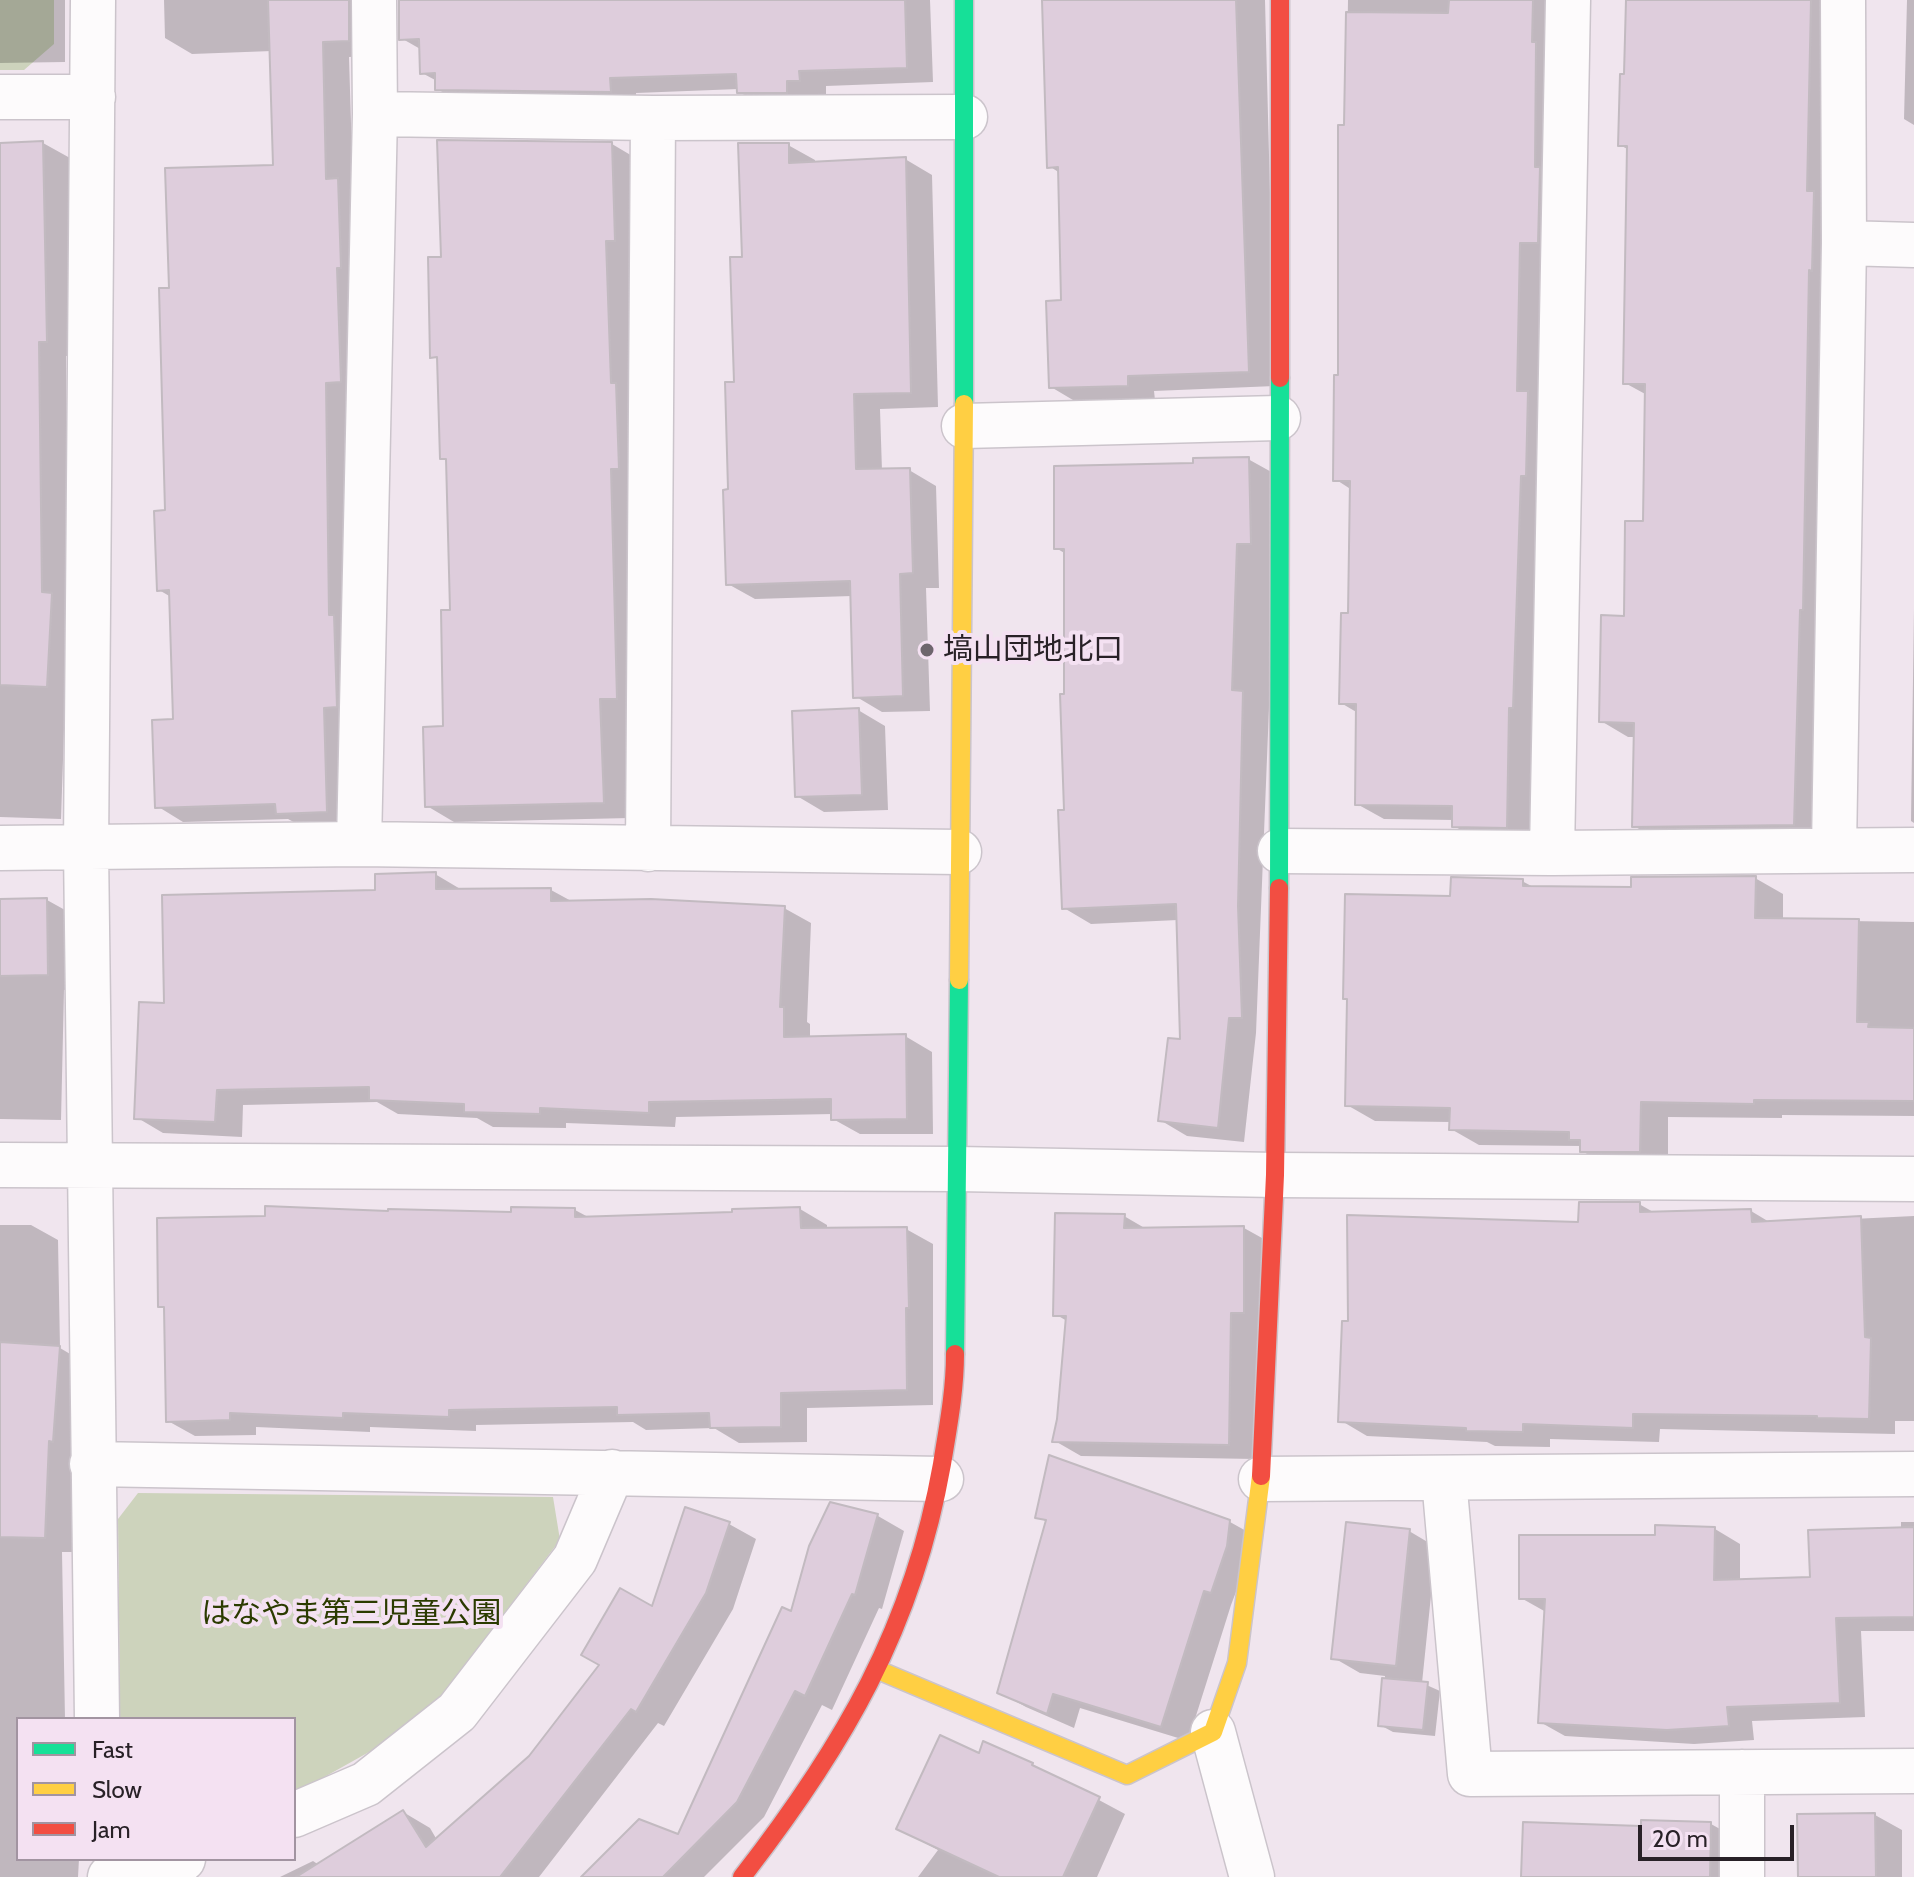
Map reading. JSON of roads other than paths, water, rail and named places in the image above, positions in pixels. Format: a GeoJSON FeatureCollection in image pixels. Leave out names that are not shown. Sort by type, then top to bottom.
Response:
{"type":"FeatureCollection","features":[{"type":"Feature","properties":{"kind":"street"},"geometry":{"type":"LineString","coordinates":[[93,0],[86,848],[97,1717]]}},
{"type":"Feature","properties":{"kind":"street"},"geometry":{"type":"LineString","coordinates":[[359,844],[375,114],[374,0]]}},
{"type":"Feature","properties":{"kind":"street"},"geometry":{"type":"LineString","coordinates":[[742,1877],[787,1821],[838,1744],[878,1670],[915,1577],[941,1479],[955,1379],[964,426],[964,0]]}},
{"type":"Feature","properties":{"kind":"street"},"geometry":{"type":"LineString","coordinates":[[1252,1877],[1213,1732],[1237,1663],[1261,1479],[1275,1175],[1280,851],[1280,0]]}},
{"type":"Feature","properties":{"kind":"street"},"geometry":{"type":"LineString","coordinates":[[1552,853],[1568,0]]}},
{"type":"Feature","properties":{"kind":"street"},"geometry":{"type":"LineString","coordinates":[[1834,849],[1844,243],[1843,0]]}},
{"type":"Feature","properties":{"kind":"street"},"geometry":{"type":"LineString","coordinates":[[0,97],[93,97]]}},
{"type":"Feature","properties":{"kind":"street"},"geometry":{"type":"LineString","coordinates":[[375,114],[653,118],[965,117]]}},
{"type":"Feature","properties":{"kind":"street"},"geometry":{"type":"LineString","coordinates":[[648,849],[653,118]]}},
{"type":"Feature","properties":{"kind":"street"},"geometry":{"type":"LineString","coordinates":[[1844,243],[1914,245]]}},
{"type":"Feature","properties":{"kind":"street"},"geometry":{"type":"LineString","coordinates":[[964,426],[1278,418]]}},
{"type":"Feature","properties":{"kind":"street"},"geometry":{"type":"LineString","coordinates":[[0,848],[359,844],[959,852]]}},
{"type":"Feature","properties":{"kind":"street"},"geometry":{"type":"LineString","coordinates":[[1280,851],[1552,853],[1914,850]]}},
{"type":"Feature","properties":{"kind":"street"},"geometry":{"type":"LineString","coordinates":[[0,1165],[958,1169],[1275,1175],[1914,1179]]}},
{"type":"Feature","properties":{"kind":"street"},"geometry":{"type":"LineString","coordinates":[[92,1464],[941,1479]]}},
{"type":"Feature","properties":{"kind":"street"},"geometry":{"type":"LineString","coordinates":[[296,1814],[366,1784],[457,1712],[575,1559],[612,1472]]}},
{"type":"Feature","properties":{"kind":"street"},"geometry":{"type":"LineString","coordinates":[[1261,1479],[1914,1474]]}},
{"type":"Feature","properties":{"kind":"street"},"geometry":{"type":"LineString","coordinates":[[1444,1479],[1470,1774],[1914,1771]]}},
{"type":"Feature","properties":{"kind":"street"},"geometry":{"type":"LineString","coordinates":[[878,1670],[1127,1775],[1213,1732]]}},
{"type":"Feature","properties":{"kind":"street"},"geometry":{"type":"LineString","coordinates":[[1742,1772],[1742,1877]]}},
{"type":"Feature","properties":{"kind":"street"},"geometry":{"type":"LineString","coordinates":[[110,1877],[175,1861]]}},
{"type":"Feature","properties":{"kind":"place","name":"塙山団地北口"},"geometry":{"type":"Point","coordinates":[927,650]}},
{"type":"Feature","properties":{"kind":"park label","name":"はなやま第三児童公園"},"geometry":{"type":"Point","coordinates":[351,1614]}}]}
